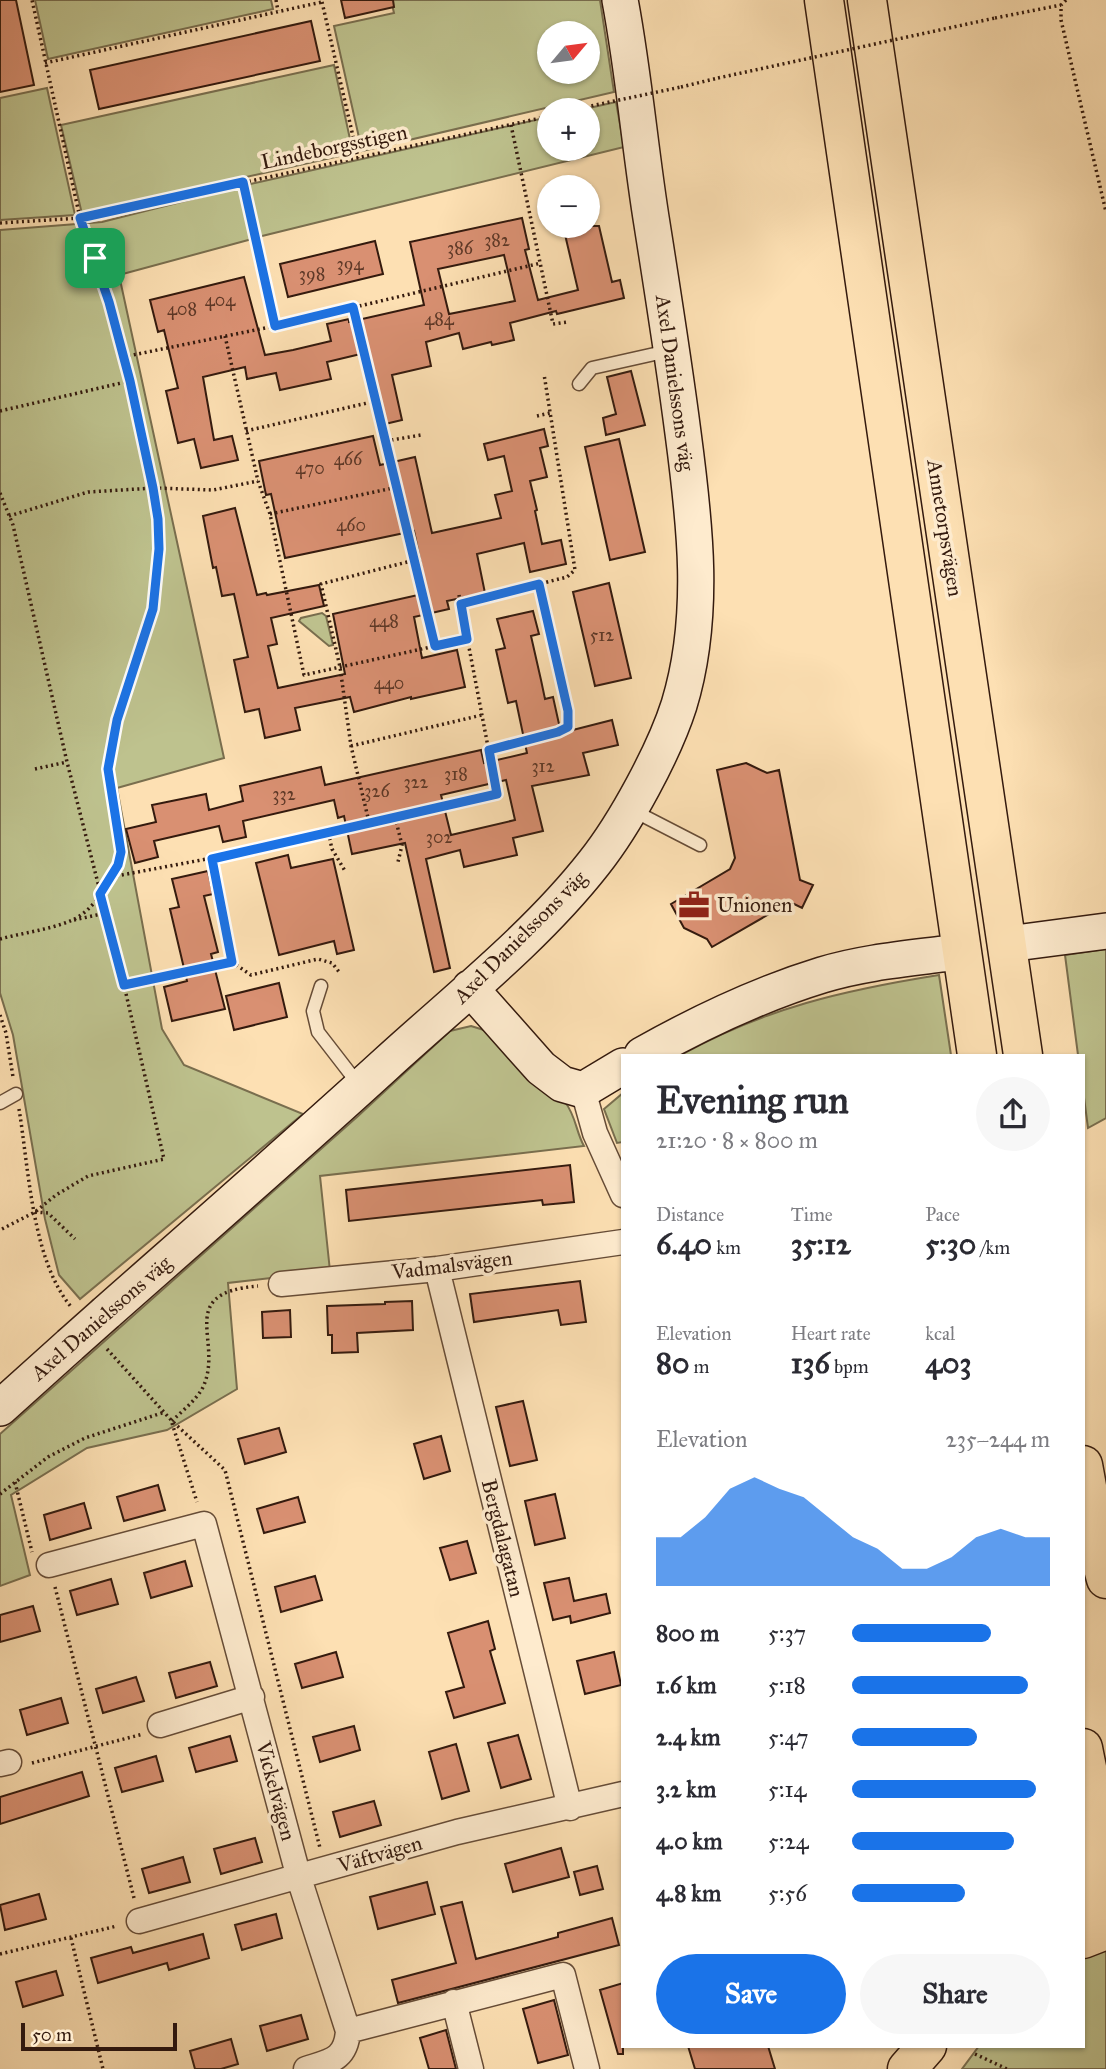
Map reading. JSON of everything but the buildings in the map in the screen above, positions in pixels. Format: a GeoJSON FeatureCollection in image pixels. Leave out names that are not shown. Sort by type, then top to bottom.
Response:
{"type":"FeatureCollection","features":[{"type":"Feature","properties":{"kind":"main road"},"geometry":{"type":"LineString","coordinates":[[803,0],[880,386]]}},
{"type":"Feature","properties":{"kind":"main road","name":"Annetorpsvägen"},"geometry":{"type":"LineString","coordinates":[[824,0],[977,1054]]}},
{"type":"Feature","properties":{"kind":"main road","name":"Annetorpsvägen"},"geometry":{"type":"LineString","coordinates":[[867,0],[1023,1054]]}},
{"type":"Feature","properties":{"kind":"main road"},"geometry":{"type":"LineString","coordinates":[[885,0],[907,262]]}},
{"type":"Feature","properties":{"kind":"main road"},"geometry":{"type":"LineString","coordinates":[[1085,1476],[1106,1579]]}},
{"type":"Feature","properties":{"kind":"main road"},"geometry":{"type":"LineString","coordinates":[[1085,1757],[1104,1844],[1105,1866],[1101,1886],[1085,1915]]}},
{"type":"Feature","properties":{"kind":"main road"},"geometry":{"type":"LineString","coordinates":[[1085,1939],[1106,1930]]}},
{"type":"Feature","properties":{"kind":"main road"},"geometry":{"type":"LineString","coordinates":[[906,2069],[926,2048]]}},
{"type":"Feature","properties":{"kind":"street","name":"Axel Danielssons väg"},"geometry":{"type":"LineString","coordinates":[[0,1408],[361,1087],[538,925],[595,862],[629,809],[662,748],[679,704],[690,657],[696,558],[692,503],[672,350],[620,0]]}},
{"type":"Feature","properties":{"kind":"street"},"geometry":{"type":"LineString","coordinates":[[1023,942],[1106,930]]}},
{"type":"Feature","properties":{"kind":"street"},"geometry":{"type":"LineString","coordinates":[[644,1054],[673,1037],[762,996],[823,975],[870,964],[943,954]]}},
{"type":"Feature","properties":{"kind":"street"},"geometry":{"type":"LineString","coordinates":[[470,988],[541,1068],[562,1084],[583,1090],[621,1067]]}},
{"type":"Feature","properties":{"kind":"street"},"geometry":{"type":"LineString","coordinates":[[583,1090],[595,1133],[621,1191]]}},
{"type":"Feature","properties":{"kind":"street","name":"Vadmalsvägen"},"geometry":{"type":"LineString","coordinates":[[281,1284],[436,1269],[621,1242]]}},
{"type":"Feature","properties":{"kind":"street","name":"Bergdalagatan"},"geometry":{"type":"LineString","coordinates":[[436,1269],[570,1808]]}},
{"type":"Feature","properties":{"kind":"street"},"geometry":{"type":"LineString","coordinates":[[49,1565],[204,1524]]}},
{"type":"Feature","properties":{"kind":"street","name":"Vickelvägen"},"geometry":{"type":"LineString","coordinates":[[204,1524],[299,1878],[348,2031]]}},
{"type":"Feature","properties":{"kind":"street"},"geometry":{"type":"LineString","coordinates":[[160,1725],[252,1697]]}},
{"type":"Feature","properties":{"kind":"street","name":"Väftvägen"},"geometry":{"type":"LineString","coordinates":[[139,1921],[457,1832],[621,1795]]}},
{"type":"Feature","properties":{"kind":"street"},"geometry":{"type":"LineString","coordinates":[[306,2069],[340,2055],[347,2044],[348,2031],[563,1975],[587,2069]]}},
{"type":"Feature","properties":{"kind":"street"},"geometry":{"type":"LineString","coordinates":[[454,2002],[471,2069]]}},
{"type":"Feature","properties":{"kind":"lane"},"geometry":{"type":"LineString","coordinates":[[579,384],[592,368],[672,350]]}},
{"type":"Feature","properties":{"kind":"lane"},"geometry":{"type":"LineString","coordinates":[[629,809],[700,845]]}},
{"type":"Feature","properties":{"kind":"lane"},"geometry":{"type":"LineString","coordinates":[[321,986],[313,1011],[318,1031],[361,1087]]}},
{"type":"Feature","properties":{"kind":"lane"},"geometry":{"type":"LineString","coordinates":[[0,1103],[16,1094]]}},
{"type":"Feature","properties":{"kind":"path"},"geometry":{"type":"LineString","coordinates":[[32,0],[80,218],[109,302],[130,381],[153,488],[159,549],[153,609],[117,720],[108,769],[121,852],[118,865],[86,911],[71,921]]}},
{"type":"Feature","properties":{"kind":"path"},"geometry":{"type":"LineString","coordinates":[[276,0],[278,11]]}},
{"type":"Feature","properties":{"kind":"path"},"geometry":{"type":"LineString","coordinates":[[600,104],[1061,5],[1066,0]]}},
{"type":"Feature","properties":{"kind":"path"},"geometry":{"type":"LineString","coordinates":[[46,63],[322,1],[358,159]]}},
{"type":"Feature","properties":{"kind":"path"},"geometry":{"type":"LineString","coordinates":[[1061,5],[1061,20],[1106,212]]}},
{"type":"Feature","properties":{"kind":"path","name":"Lindeborgsstigen"},"geometry":{"type":"LineString","coordinates":[[0,223],[80,218],[537,119]]}},
{"type":"Feature","properties":{"kind":"path"},"geometry":{"type":"LineString","coordinates":[[511,125],[553,324],[568,323]]}},
{"type":"Feature","properties":{"kind":"path"},"geometry":{"type":"LineString","coordinates":[[243,182],[275,326]]}},
{"type":"Feature","properties":{"kind":"path"},"geometry":{"type":"LineString","coordinates":[[123,357],[275,326],[541,263]]}},
{"type":"Feature","properties":{"kind":"path"},"geometry":{"type":"LineString","coordinates":[[353,307],[435,646]]}},
{"type":"Feature","properties":{"kind":"path"},"geometry":{"type":"LineString","coordinates":[[225,336],[258,481],[270,514],[304,675],[467,639]]}},
{"type":"Feature","properties":{"kind":"path"},"geometry":{"type":"LineString","coordinates":[[461,604],[567,577],[575,570],[544,374]]}},
{"type":"Feature","properties":{"kind":"path"},"geometry":{"type":"LineString","coordinates":[[0,411],[130,381]]}},
{"type":"Feature","properties":{"kind":"path"},"geometry":{"type":"LineString","coordinates":[[246,431],[376,401]]}},
{"type":"Feature","properties":{"kind":"path"},"geometry":{"type":"LineString","coordinates":[[537,416],[551,413]]}},
{"type":"Feature","properties":{"kind":"path"},"geometry":{"type":"LineString","coordinates":[[386,441],[421,435]]}},
{"type":"Feature","properties":{"kind":"path"},"geometry":{"type":"LineString","coordinates":[[9,516],[88,492],[153,488],[213,490],[258,481]]}},
{"type":"Feature","properties":{"kind":"path"},"geometry":{"type":"LineString","coordinates":[[270,514],[398,487]]}},
{"type":"Feature","properties":{"kind":"path"},"geometry":{"type":"LineString","coordinates":[[0,493],[9,516],[164,1159],[88,1176],[56,1195],[35,1212],[0,1230]]}},
{"type":"Feature","properties":{"kind":"path"},"geometry":{"type":"LineString","coordinates":[[369,822],[351,746],[340,667],[321,584],[415,560]]}},
{"type":"Feature","properties":{"kind":"path"},"geometry":{"type":"LineString","coordinates":[[489,750],[568,727],[568,711],[539,584]]}},
{"type":"Feature","properties":{"kind":"path"},"geometry":{"type":"LineString","coordinates":[[111,877],[212,859],[497,794],[459,595]]}},
{"type":"Feature","properties":{"kind":"path"},"geometry":{"type":"LineString","coordinates":[[351,746],[482,715]]}},
{"type":"Feature","properties":{"kind":"path"},"geometry":{"type":"LineString","coordinates":[[35,769],[67,762]]}},
{"type":"Feature","properties":{"kind":"path"},"geometry":{"type":"LineString","coordinates":[[395,816],[402,845],[398,862]]}},
{"type":"Feature","properties":{"kind":"path"},"geometry":{"type":"LineString","coordinates":[[328,831],[332,849],[345,871]]}},
{"type":"Feature","properties":{"kind":"path"},"geometry":{"type":"LineString","coordinates":[[212,859],[232,962],[251,975],[318,959],[332,963],[340,973]]}},
{"type":"Feature","properties":{"kind":"path"},"geometry":{"type":"LineString","coordinates":[[0,939],[106,913]]}},
{"type":"Feature","properties":{"kind":"path"},"geometry":{"type":"LineString","coordinates":[[124,985],[232,962]]}},
{"type":"Feature","properties":{"kind":"path"},"geometry":{"type":"LineString","coordinates":[[0,1014],[6,1033],[39,1240],[57,1288],[95,1323],[172,1421],[225,1470],[326,1870]]}},
{"type":"Feature","properties":{"kind":"path"},"geometry":{"type":"LineString","coordinates":[[35,1212],[48,1213],[75,1239]]}},
{"type":"Feature","properties":{"kind":"path"},"geometry":{"type":"LineString","coordinates":[[172,1421],[202,1388],[208,1356],[208,1313],[216,1297],[233,1288],[281,1284]]}},
{"type":"Feature","properties":{"kind":"path"},"geometry":{"type":"LineString","coordinates":[[0,1494],[48,1457],[85,1438],[165,1412]]}},
{"type":"Feature","properties":{"kind":"path"},"geometry":{"type":"LineString","coordinates":[[172,1421],[204,1524]]}},
{"type":"Feature","properties":{"kind":"path"},"geometry":{"type":"LineString","coordinates":[[0,1954],[139,1921],[49,1565],[33,1558],[15,1482]]}},
{"type":"Feature","properties":{"kind":"path"},"geometry":{"type":"LineString","coordinates":[[5,1763],[34,1763],[139,1736],[160,1725]]}},
{"type":"Feature","properties":{"kind":"path"},"geometry":{"type":"LineString","coordinates":[[71,1938],[103,2069]]}},
{"type":"Feature","properties":{"kind":"path"},"geometry":{"type":"LineString","coordinates":[[957,2056],[1007,2069]]}},
{"type":"Feature","properties":{"kind":"green space"},"geometry":{"type":"Polygon","coordinates":[[[35,0],[271,0],[273,9],[48,59],[35,0]]]}},
{"type":"Feature","properties":{"kind":"green space"},"geometry":{"type":"Polygon","coordinates":[[[391,0],[600,0],[614,92],[588,98],[537,98],[537,110],[362,151],[334,26],[394,13],[391,0]]]}},
{"type":"Feature","properties":{"kind":"green space"},"geometry":{"type":"Polygon","coordinates":[[[334,65],[353,153],[82,214],[61,125],[334,65]]]}},
{"type":"Feature","properties":{"kind":"green space"},"geometry":{"type":"Polygon","coordinates":[[[47,88],[75,215],[0,220],[0,98],[47,88]]]}},
{"type":"Feature","properties":{"kind":"green space"},"geometry":{"type":"Polygon","coordinates":[[[616,102],[624,147],[600,153],[600,106],[616,102]]]}},
{"type":"Feature","properties":{"kind":"green space"},"geometry":{"type":"Polygon","coordinates":[[[537,120],[537,161],[567,161],[258,237],[246,185],[537,120]]]}},
{"type":"Feature","properties":{"kind":"green space"},"geometry":{"type":"Polygon","coordinates":[[[240,187],[252,239],[119,275],[224,758],[117,788],[162,1029],[184,1065],[303,1114],[80,1299],[59,1275],[45,1219],[13,1035],[0,993],[0,230],[102,222],[240,187]]]}},
{"type":"Feature","properties":{"kind":"green space"},"geometry":{"type":"Polygon","coordinates":[[[322,613],[326,616],[333,645],[329,646],[299,621],[301,618],[322,613]]]}},
{"type":"Feature","properties":{"kind":"green space"},"geometry":{"type":"Polygon","coordinates":[[[1106,949],[1106,1118],[1088,1128],[1085,1054],[1078,1054],[1065,955],[1106,949]]]}},
{"type":"Feature","properties":{"kind":"green space"},"geometry":{"type":"Polygon","coordinates":[[[939,975],[951,1054],[683,1054],[775,1013],[871,987],[939,975]]]}},
{"type":"Feature","properties":{"kind":"green space"},"geometry":{"type":"Polygon","coordinates":[[[471,1026],[487,1031],[565,1102],[584,1146],[320,1176],[330,1271],[228,1283],[237,1389],[167,1430],[87,1448],[11,1495],[30,1575],[0,1586],[0,1434],[450,1031],[471,1026]]]}},
{"type":"Feature","properties":{"kind":"green space"},"geometry":{"type":"Polygon","coordinates":[[[621,1095],[621,1142],[617,1143],[604,1109],[621,1095]]]}},
{"type":"Feature","properties":{"kind":"green space"},"geometry":{"type":"Polygon","coordinates":[[[1106,1949],[1106,2069],[962,2069],[978,2048],[1085,2048],[1085,1957],[1106,1949]]]}},
{"type":"Feature","properties":{"kind":"place","name":"Unionen"},"geometry":{"type":"Point","coordinates":[694,905]}},
{"type":"Feature","properties":{"kind":"route"},"geometry":{"type":"LineString","coordinates":[[243,182],[275,326],[353,307],[435,646],[467,639],[461,604],[539,584],[568,711],[568,727],[558,732],[489,750],[497,794],[212,859],[232,962],[124,985],[100,894],[118,865],[121,852],[108,769],[117,720],[153,609],[159,549],[158,519],[130,381],[95,258],[80,218],[243,182]]}}]}
